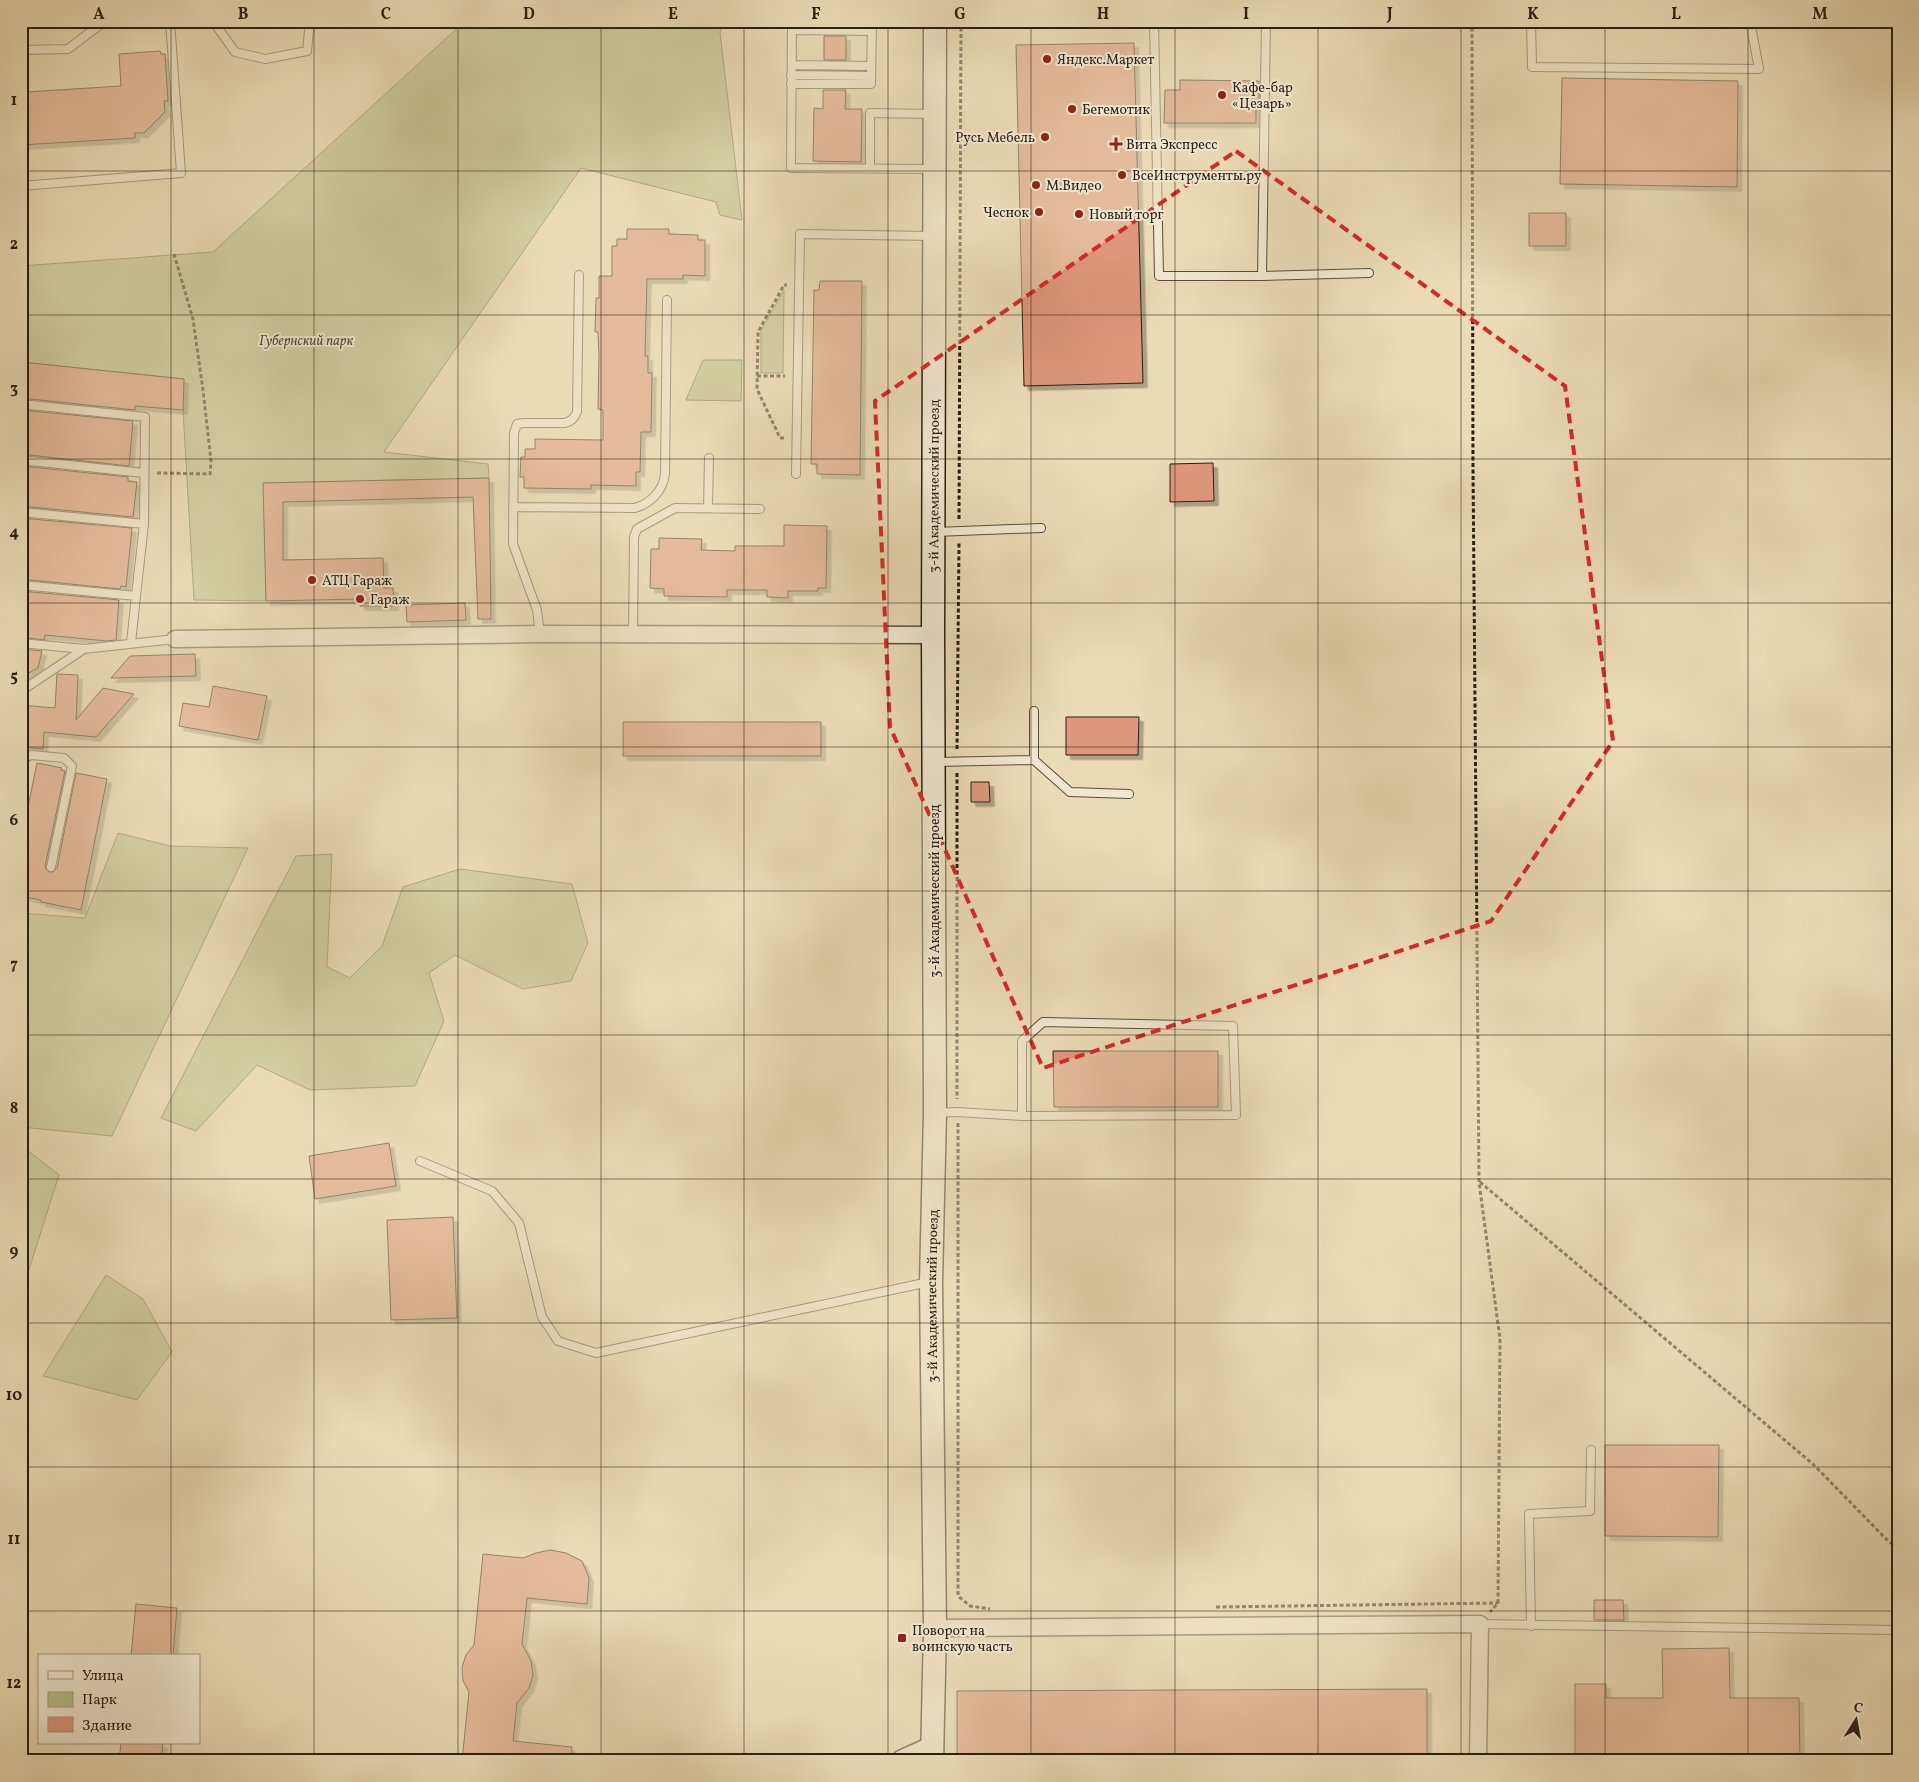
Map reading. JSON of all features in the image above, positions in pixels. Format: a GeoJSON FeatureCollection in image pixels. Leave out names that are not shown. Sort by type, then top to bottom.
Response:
{"type":"FeatureCollection","features":[{"type":"Feature","properties":{"kind":"street","name":"3-й Академический проезд"},"geometry":{"type":"LineString","coordinates":[[932,1755],[935,1628],[932,1282],[935,1114],[933,169],[935,22]]}},
{"type":"Feature","properties":{"kind":"street"},"geometry":{"type":"LineString","coordinates":[[175,638],[540,634],[933,635]]}},
{"type":"Feature","properties":{"kind":"street"},"geometry":{"type":"LineString","coordinates":[[935,1628],[1480,1624],[1478,1761]]}},
{"type":"Feature","properties":{"kind":"street"},"geometry":{"type":"LineString","coordinates":[[903,1761],[932,1755]]}},
{"type":"Feature","properties":{"kind":"lane"},"geometry":{"type":"LineString","coordinates":[[21,50],[68,48],[105,21]]}},
{"type":"Feature","properties":{"kind":"lane"},"geometry":{"type":"LineString","coordinates":[[21,186],[181,173],[170,21]]}},
{"type":"Feature","properties":{"kind":"lane"},"geometry":{"type":"LineString","coordinates":[[213,21],[235,52],[265,59],[307,51],[310,21]]}},
{"type":"Feature","properties":{"kind":"lane"},"geometry":{"type":"LineString","coordinates":[[1154,21],[1159,276],[1369,273]]}},
{"type":"Feature","properties":{"kind":"lane"},"geometry":{"type":"LineString","coordinates":[[1262,276],[1266,21]]}},
{"type":"Feature","properties":{"kind":"lane"},"geometry":{"type":"LineString","coordinates":[[1531,21],[1532,67],[1759,69],[1750,21]]}},
{"type":"Feature","properties":{"kind":"lane"},"geometry":{"type":"LineString","coordinates":[[933,169],[791,168],[791,75],[792,24],[872,25],[935,22]]}},
{"type":"Feature","properties":{"kind":"lane"},"geometry":{"type":"LineString","coordinates":[[791,84],[871,84],[872,25]]}},
{"type":"Feature","properties":{"kind":"lane"},"geometry":{"type":"LineString","coordinates":[[792,66],[871,66]]}},
{"type":"Feature","properties":{"kind":"lane"},"geometry":{"type":"LineString","coordinates":[[791,75],[871,76]]}},
{"type":"Feature","properties":{"kind":"lane"},"geometry":{"type":"LineString","coordinates":[[870,168],[870,113],[934,114]]}},
{"type":"Feature","properties":{"kind":"lane"},"geometry":{"type":"LineString","coordinates":[[796,474],[800,234],[934,236]]}},
{"type":"Feature","properties":{"kind":"lane"},"geometry":{"type":"LineString","coordinates":[[540,634],[538,610],[513,544],[515,428],[517,424],[524,423],[565,423],[571,421],[577,412],[579,275]]}},
{"type":"Feature","properties":{"kind":"lane"},"geometry":{"type":"LineString","coordinates":[[513,507],[635,508],[643,506],[658,492],[664,481],[665,474],[667,300]]}},
{"type":"Feature","properties":{"kind":"lane"},"geometry":{"type":"LineString","coordinates":[[21,404],[145,417],[144,524],[131,643]]}},
{"type":"Feature","properties":{"kind":"lane"},"geometry":{"type":"LineString","coordinates":[[708,508],[709,458]]}},
{"type":"Feature","properties":{"kind":"lane"},"geometry":{"type":"LineString","coordinates":[[21,460],[144,473]]}},
{"type":"Feature","properties":{"kind":"lane"},"geometry":{"type":"LineString","coordinates":[[633,634],[634,537],[637,529],[675,508],[760,509]]}},
{"type":"Feature","properties":{"kind":"lane"},"geometry":{"type":"LineString","coordinates":[[21,512],[144,524]]}},
{"type":"Feature","properties":{"kind":"lane"},"geometry":{"type":"LineString","coordinates":[[933,532],[1041,528]]}},
{"type":"Feature","properties":{"kind":"lane"},"geometry":{"type":"LineString","coordinates":[[21,585],[136,596]]}},
{"type":"Feature","properties":{"kind":"lane"},"geometry":{"type":"LineString","coordinates":[[21,643],[84,649],[175,638]]}},
{"type":"Feature","properties":{"kind":"lane"},"geometry":{"type":"LineString","coordinates":[[21,692],[84,649]]}},
{"type":"Feature","properties":{"kind":"lane"},"geometry":{"type":"LineString","coordinates":[[1034,711],[1034,760]]}},
{"type":"Feature","properties":{"kind":"lane"},"geometry":{"type":"LineString","coordinates":[[21,760],[32,755],[64,758],[72,766],[51,867]]}},
{"type":"Feature","properties":{"kind":"lane"},"geometry":{"type":"LineString","coordinates":[[934,762],[957,760],[1034,760],[1070,792],[1129,794]]}},
{"type":"Feature","properties":{"kind":"lane"},"geometry":{"type":"LineString","coordinates":[[935,1114],[958,1112],[1022,1116],[1236,1115],[1233,1026],[1043,1022],[1022,1041],[1022,1116]]}},
{"type":"Feature","properties":{"kind":"lane"},"geometry":{"type":"LineString","coordinates":[[420,1161],[492,1191],[519,1222],[542,1317],[558,1341],[596,1354],[932,1282]]}},
{"type":"Feature","properties":{"kind":"lane"},"geometry":{"type":"LineString","coordinates":[[1530,1626],[1529,1514],[1590,1511],[1591,1450]]}},
{"type":"Feature","properties":{"kind":"lane"},"geometry":{"type":"LineString","coordinates":[[1480,1624],[1898,1630]]}},
{"type":"Feature","properties":{"kind":"path"},"geometry":{"type":"LineString","coordinates":[[961,21],[957,760],[958,1596],[970,1606],[992,1609]]}},
{"type":"Feature","properties":{"kind":"path"},"geometry":{"type":"LineString","coordinates":[[1472,21],[1473,477],[1480,1182],[1500,1339],[1498,1603],[1480,1624]]}},
{"type":"Feature","properties":{"kind":"path"},"geometry":{"type":"LineString","coordinates":[[144,473],[210,474],[211,461],[203,390],[192,320],[174,254]]}},
{"type":"Feature","properties":{"kind":"path"},"geometry":{"type":"LineString","coordinates":[[797,438],[780,438],[757,389],[757,376],[758,332],[784,285],[799,286]]}},
{"type":"Feature","properties":{"kind":"path"},"geometry":{"type":"LineString","coordinates":[[757,376],[798,377]]}},
{"type":"Feature","properties":{"kind":"path"},"geometry":{"type":"LineString","coordinates":[[1480,1182],[1814,1465],[1889,1542],[1898,1547]]}},
{"type":"Feature","properties":{"kind":"path"},"geometry":{"type":"LineString","coordinates":[[1210,1607],[1498,1603]]}},
{"type":"Feature","properties":{"kind":"highlighted area"},"geometry":{"type":"Polygon","coordinates":[[[1236,151],[1565,386],[1613,741],[1491,921],[1043,1068],[890,727],[875,401],[1236,151]]]}},
{"type":"Feature","properties":{"kind":"green space","name":"Губернский парк"},"geometry":{"type":"Polygon","coordinates":[[[465,21],[724,21],[720,32],[742,220],[720,215],[716,202],[581,168],[384,452],[488,464],[489,478],[264,483],[266,601],[194,600],[183,410],[184,379],[21,362],[21,266],[213,252],[465,21]]]}},
{"type":"Feature","properties":{"kind":"green space"},"geometry":{"type":"Polygon","coordinates":[[[784,290],[783,373],[761,373],[761,331],[784,290]]]}},
{"type":"Feature","properties":{"kind":"green space"},"geometry":{"type":"Polygon","coordinates":[[[703,360],[742,360],[741,401],[686,400],[703,360]]]}},
{"type":"Feature","properties":{"kind":"green space"},"geometry":{"type":"Polygon","coordinates":[[[118,833],[170,846],[248,848],[112,1136],[21,1127],[21,913],[85,918],[118,833]]]}},
{"type":"Feature","properties":{"kind":"green space"},"geometry":{"type":"Polygon","coordinates":[[[332,854],[327,967],[350,978],[382,946],[403,887],[460,869],[572,884],[588,943],[571,981],[523,989],[455,955],[429,973],[444,1021],[415,1086],[310,1090],[257,1065],[196,1131],[161,1118],[296,856],[332,854]]]}},
{"type":"Feature","properties":{"kind":"green space"},"geometry":{"type":"Polygon","coordinates":[[[21,1145],[59,1175],[21,1295],[21,1145]]]}},
{"type":"Feature","properties":{"kind":"green space"},"geometry":{"type":"Polygon","coordinates":[[[106,1275],[143,1299],[172,1352],[137,1400],[43,1376],[106,1275]]]}},
{"type":"Feature","properties":{"kind":"building"},"geometry":{"type":"Polygon","coordinates":[[[824,36],[846,36],[846,60],[824,60],[824,36]]]}},
{"type":"Feature","properties":{"kind":"building","name":"Новый торг"},"geometry":{"type":"Polygon","coordinates":[[[1134,43],[1143,383],[1024,386],[1016,45],[1134,43]]]}},
{"type":"Feature","properties":{"kind":"building"},"geometry":{"type":"Polygon","coordinates":[[[160,51],[161,54],[165,54],[168,101],[164,101],[165,112],[144,133],[135,133],[135,138],[21,145],[21,96],[26,96],[26,92],[121,86],[119,54],[160,51]]]}},
{"type":"Feature","properties":{"kind":"building"},"geometry":{"type":"Polygon","coordinates":[[[1562,78],[1738,81],[1737,187],[1560,184],[1562,78]]]}},
{"type":"Feature","properties":{"kind":"building"},"geometry":{"type":"Polygon","coordinates":[[[1180,80],[1259,81],[1259,108],[1256,108],[1256,123],[1164,123],[1165,90],[1180,90],[1180,80]]]}},
{"type":"Feature","properties":{"kind":"building"},"geometry":{"type":"Polygon","coordinates":[[[823,90],[846,90],[845,109],[862,109],[861,162],[813,161],[814,108],[823,109],[823,90]]]}},
{"type":"Feature","properties":{"kind":"building"},"geometry":{"type":"Polygon","coordinates":[[[1529,213],[1566,213],[1566,246],[1529,246],[1529,213]]]}},
{"type":"Feature","properties":{"kind":"building"},"geometry":{"type":"Polygon","coordinates":[[[627,229],[669,229],[669,234],[698,235],[698,240],[705,240],[705,276],[683,275],[683,279],[647,279],[645,356],[648,356],[648,373],[652,373],[651,432],[641,432],[640,472],[636,472],[636,486],[591,485],[591,489],[524,488],[524,477],[520,477],[521,457],[525,457],[525,449],[535,449],[535,439],[603,440],[603,410],[598,409],[599,355],[598,332],[595,332],[596,298],[599,298],[599,276],[612,276],[612,246],[617,246],[617,239],[627,239],[627,229]]]}},
{"type":"Feature","properties":{"kind":"building"},"geometry":{"type":"Polygon","coordinates":[[[820,281],[862,281],[860,475],[817,474],[817,464],[811,464],[814,290],[819,290],[820,281]]]}},
{"type":"Feature","properties":{"kind":"building"},"geometry":{"type":"Polygon","coordinates":[[[21,362],[184,379],[183,410],[135,406],[135,410],[21,398],[21,362]]]}},
{"type":"Feature","properties":{"kind":"building"},"geometry":{"type":"Polygon","coordinates":[[[21,410],[133,421],[129,466],[21,454],[21,410]]]}},
{"type":"Feature","properties":{"kind":"building"},"geometry":{"type":"Polygon","coordinates":[[[1213,463],[1214,501],[1170,502],[1170,464],[1213,463]]]}},
{"type":"Feature","properties":{"kind":"building"},"geometry":{"type":"Polygon","coordinates":[[[21,466],[128,477],[128,481],[137,482],[133,517],[21,506],[21,466]]]}},
{"type":"Feature","properties":{"kind":"building"},"geometry":{"type":"Polygon","coordinates":[[[489,478],[491,619],[478,619],[473,497],[283,502],[283,560],[383,558],[384,588],[393,588],[394,606],[360,606],[360,599],[266,601],[263,483],[489,478]]]}},
{"type":"Feature","properties":{"kind":"building"},"geometry":{"type":"Polygon","coordinates":[[[21,518],[132,528],[126,587],[121,586],[120,589],[21,579],[21,518]]]}},
{"type":"Feature","properties":{"kind":"building"},"geometry":{"type":"Polygon","coordinates":[[[784,525],[827,526],[826,588],[818,588],[818,591],[788,591],[788,598],[767,597],[767,590],[727,590],[727,597],[664,596],[664,589],[650,588],[651,549],[659,549],[659,538],[702,539],[701,550],[735,551],[735,546],[784,546],[784,525]]]}},
{"type":"Feature","properties":{"kind":"building"},"geometry":{"type":"Polygon","coordinates":[[[21,591],[119,600],[116,640],[107,641],[45,635],[44,640],[21,637],[21,591]]]}},
{"type":"Feature","properties":{"kind":"building"},"geometry":{"type":"Polygon","coordinates":[[[465,603],[466,620],[407,622],[406,605],[465,603]]]}},
{"type":"Feature","properties":{"kind":"building"},"geometry":{"type":"Polygon","coordinates":[[[21,649],[42,651],[38,668],[21,677],[21,649]]]}},
{"type":"Feature","properties":{"kind":"building"},"geometry":{"type":"Polygon","coordinates":[[[195,654],[196,676],[111,678],[130,656],[195,654]]]}},
{"type":"Feature","properties":{"kind":"building"},"geometry":{"type":"Polygon","coordinates":[[[57,674],[78,675],[76,720],[103,688],[134,694],[96,737],[44,732],[43,749],[21,747],[21,705],[55,708],[57,674]]]}},
{"type":"Feature","properties":{"kind":"building"},"geometry":{"type":"Polygon","coordinates":[[[213,686],[267,696],[258,740],[179,726],[183,703],[209,707],[213,686]]]}},
{"type":"Feature","properties":{"kind":"building"},"geometry":{"type":"Polygon","coordinates":[[[1066,717],[1139,717],[1138,755],[1066,755],[1066,717]]]}},
{"type":"Feature","properties":{"kind":"building"},"geometry":{"type":"Polygon","coordinates":[[[623,722],[821,722],[821,756],[623,756],[623,722]]]}},
{"type":"Feature","properties":{"kind":"building"},"geometry":{"type":"Polygon","coordinates":[[[37,763],[62,768],[61,770],[65,771],[45,866],[49,872],[53,872],[57,868],[76,773],[107,779],[81,910],[21,896],[21,841],[37,763]]]}},
{"type":"Feature","properties":{"kind":"building"},"geometry":{"type":"Polygon","coordinates":[[[971,782],[989,782],[990,802],[971,802],[971,782]]]}},
{"type":"Feature","properties":{"kind":"building"},"geometry":{"type":"Polygon","coordinates":[[[1053,1051],[1218,1051],[1218,1107],[1054,1107],[1053,1051]]]}},
{"type":"Feature","properties":{"kind":"building"},"geometry":{"type":"Polygon","coordinates":[[[389,1143],[396,1186],[315,1199],[309,1156],[389,1143]]]}},
{"type":"Feature","properties":{"kind":"building"},"geometry":{"type":"Polygon","coordinates":[[[453,1217],[457,1318],[391,1320],[387,1220],[453,1217]]]}},
{"type":"Feature","properties":{"kind":"building"},"geometry":{"type":"Polygon","coordinates":[[[1605,1445],[1719,1445],[1718,1537],[1605,1536],[1605,1445]]]}},
{"type":"Feature","properties":{"kind":"building"},"geometry":{"type":"Polygon","coordinates":[[[550,1550],[566,1553],[582,1561],[589,1578],[587,1604],[527,1598],[522,1644],[531,1661],[533,1675],[529,1688],[517,1703],[513,1741],[572,1747],[571,1761],[462,1761],[469,1692],[463,1681],[462,1667],[466,1655],[474,1645],[483,1554],[523,1558],[550,1550]]]}},
{"type":"Feature","properties":{"kind":"building"},"geometry":{"type":"Polygon","coordinates":[[[1594,1600],[1623,1600],[1624,1620],[1594,1620],[1594,1600]]]}},
{"type":"Feature","properties":{"kind":"building"},"geometry":{"type":"Polygon","coordinates":[[[136,1604],[177,1608],[173,1654],[131,1654],[136,1604]]]}},
{"type":"Feature","properties":{"kind":"building"},"geometry":{"type":"Polygon","coordinates":[[[1729,1648],[1730,1698],[1799,1698],[1800,1761],[1575,1761],[1575,1684],[1606,1684],[1606,1698],[1663,1698],[1662,1649],[1729,1648]]]}},
{"type":"Feature","properties":{"kind":"building"},"geometry":{"type":"Polygon","coordinates":[[[1427,1689],[1427,1761],[957,1761],[957,1691],[1427,1689]]]}},
{"type":"Feature","properties":{"kind":"building"},"geometry":{"type":"Polygon","coordinates":[[[121,1744],[163,1744],[161,1761],[119,1761],[121,1744]]]}},
{"type":"Feature","properties":{"kind":"place","name":"Яндекс.Маркет"},"geometry":{"type":"Point","coordinates":[1047,59]}},
{"type":"Feature","properties":{"kind":"place","name":"Кафе-бар «Цезарь»"},"geometry":{"type":"Point","coordinates":[1222,95]}},
{"type":"Feature","properties":{"kind":"place","name":"Бегемотик"},"geometry":{"type":"Point","coordinates":[1072,109]}},
{"type":"Feature","properties":{"kind":"place","name":"Русь Мебель"},"geometry":{"type":"Point","coordinates":[1045,137]}},
{"type":"Feature","properties":{"kind":"place","name":"Вита Экспресс"},"geometry":{"type":"Point","coordinates":[1116,144]}},
{"type":"Feature","properties":{"kind":"place","name":"ВсеИнструменты.ру"},"geometry":{"type":"Point","coordinates":[1122,175]}},
{"type":"Feature","properties":{"kind":"place","name":"М.Видео"},"geometry":{"type":"Point","coordinates":[1036,185]}},
{"type":"Feature","properties":{"kind":"place","name":"Чеснок"},"geometry":{"type":"Point","coordinates":[1039,212]}},
{"type":"Feature","properties":{"kind":"place","name":"Новый торг"},"geometry":{"type":"Point","coordinates":[1079,214]}},
{"type":"Feature","properties":{"kind":"place","name":"АТЦ Гараж"},"geometry":{"type":"Point","coordinates":[312,580]}},
{"type":"Feature","properties":{"kind":"place","name":"Гараж"},"geometry":{"type":"Point","coordinates":[360,599]}},
{"type":"Feature","properties":{"kind":"place","name":"Поворот на воинскую часть"},"geometry":{"type":"Point","coordinates":[902,1638]}}]}
